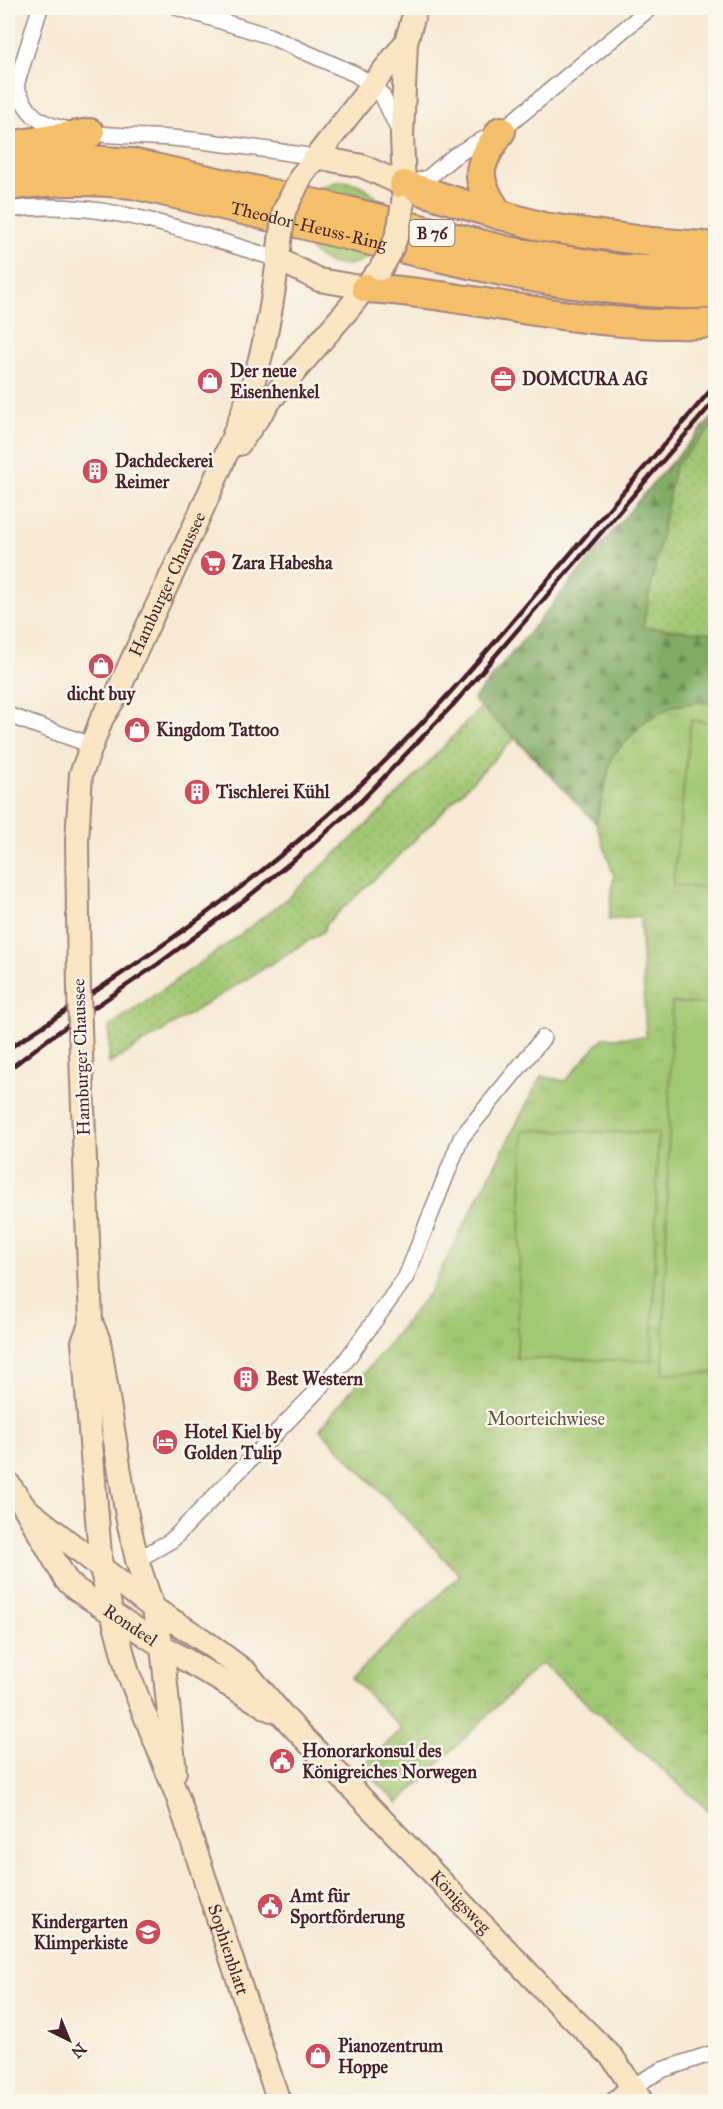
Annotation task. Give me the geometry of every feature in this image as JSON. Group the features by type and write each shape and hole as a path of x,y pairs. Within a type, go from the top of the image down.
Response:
{"highway":[{"path":"499,215 484,192 480,179 486,154 501,131"},
{"path":"8,146 90,133"},
{"name":"Theodor-Heuss-Ring","path":"8,164 63,158 132,163 508,251 619,269 716,272"},
{"name":"Theodor-Heuss-Ring","path":"8,186 73,180 132,184 525,277 652,293 716,294"},
{"path":"403,196 578,232 677,245 716,247"},
{"path":"373,279 406,291 588,320 643,324 716,323"}],"main road":[{"name":"Hamburger Chaussee","path":"219,473 272,398 373,279 393,249 401,221 403,196 402,136 406,42 416,8"},
{"name":"Hamburger Chaussee","path":"153,1608 137,1560 114,1438 99,1341 91,1322 79,989 78,841 81,774 102,718 116,696 219,473 250,391 262,349 279,250 281,222 289,198 302,175 406,42"},
{"path":"316,157 362,166 403,196"},
{"path":"279,250 320,280 373,279"},
{"name":"Hamburger Chaussee","path":"80,792 93,779 115,718 116,696"},
{"name":"Hamburger Chaussee","path":"91,1322 83,1342 101,1568"},
{"path":"8,1483 66,1580 112,1614"},
{"path":"25,1508 101,1568"},
{"name":"Rondeel","path":"101,1568 153,1608 162,1646"},
{"name":"Rondeel","path":"101,1568 112,1614 162,1646"},
{"name":"Königsweg","path":"153,1608 203,1640 246,1672 285,1718 546,1992 613,2058 631,2096"},
{"name":"Sophienblatt","path":"112,1614 128,1673 178,1798 279,2102"},
{"name":"Sophienblatt","path":"162,1646 178,1798"},
{"name":"Königsweg","path":"162,1646 285,1718"}],"street":[{"path":"8,111 40,8"},
{"path":"179,8 268,36 344,68 373,86 382,95 402,136"},
{"path":"403,196 460,153 501,131 650,8"},
{"path":"16,87 28,108 41,121 90,133 173,138 316,157"},
{"name":"Theodor-Heuss-Ring","path":"8,210 63,206 128,214 279,250"},
{"path":"8,715 91,745"},
{"path":"137,1560 172,1540 344,1363 406,1276 461,1138 543,1038"},
{"name":"Königsweg","path":"631,2096 662,2070 716,2052"}],"green space":[{"path":"340,181 364,188 374,195 382,206 314,192 322,186"},
{"path":"305,236 371,255 353,264 334,264 317,255 304,239"},
{"name":"Moorteichwiese","path":"715,415 715,1816 541,1663 398,1803 362,1767 402,1729 352,1678 460,1575 320,1429 429,1293 541,1076 565,1081 603,1038 646,1037 640,916 609,919 614,876 596,823 515,738 473,700 653,483"},
{"path":"715,415 715,424 675,466 643,627 715,633 715,704 699,702 673,706 645,721 612,756 596,823 515,738 473,700 653,483"},
{"path":"715,424 715,633 643,627 675,466"},
{"path":"481,707 515,738 398,857 325,925 324,931 109,1064 109,1027 233,940 290,896 388,805"},
{"path":"691,720 715,723 715,889 673,885"},
{"path":"672,1003 715,1004 715,1373 663,1373"},
{"path":"523,1130 658,1133 652,1361 517,1358"}],"railway":[{"path":"8,1049 143,959 230,896 273,862 354,791 427,718 473,667 716,384"},
{"path":"8,1070 243,901 311,846 361,801 453,705 716,399"}],"place":[{"name":"DOMCURA AG","path":"503,379"},
{"name":"Der neue Eisenhenkel","path":"210,381"},
{"name":"Dachdeckerei Reimer","path":"95,471"},
{"name":"Zara Habesha","path":"213,563"},
{"name":"dicht buy","path":"101,666"},
{"name":"Kingdom Tattoo","path":"137,730"},
{"name":"Tischlerei Kühl","path":"197,792"},
{"name":"Best Western","path":"246,1379"},
{"name":"Hotel Kiel by Golden Tulip","path":"165,1442"},
{"name":"Honorarkonsul des Königreiches Norwegen","path":"282,1761"},
{"name":"Amt für Sportförderung","path":"270,1906"},
{"name":"Kindergarten Klimperkiste","path":"148,1932"},
{"name":"Pianozentrum Hoppe","path":"318,2056"}]}
